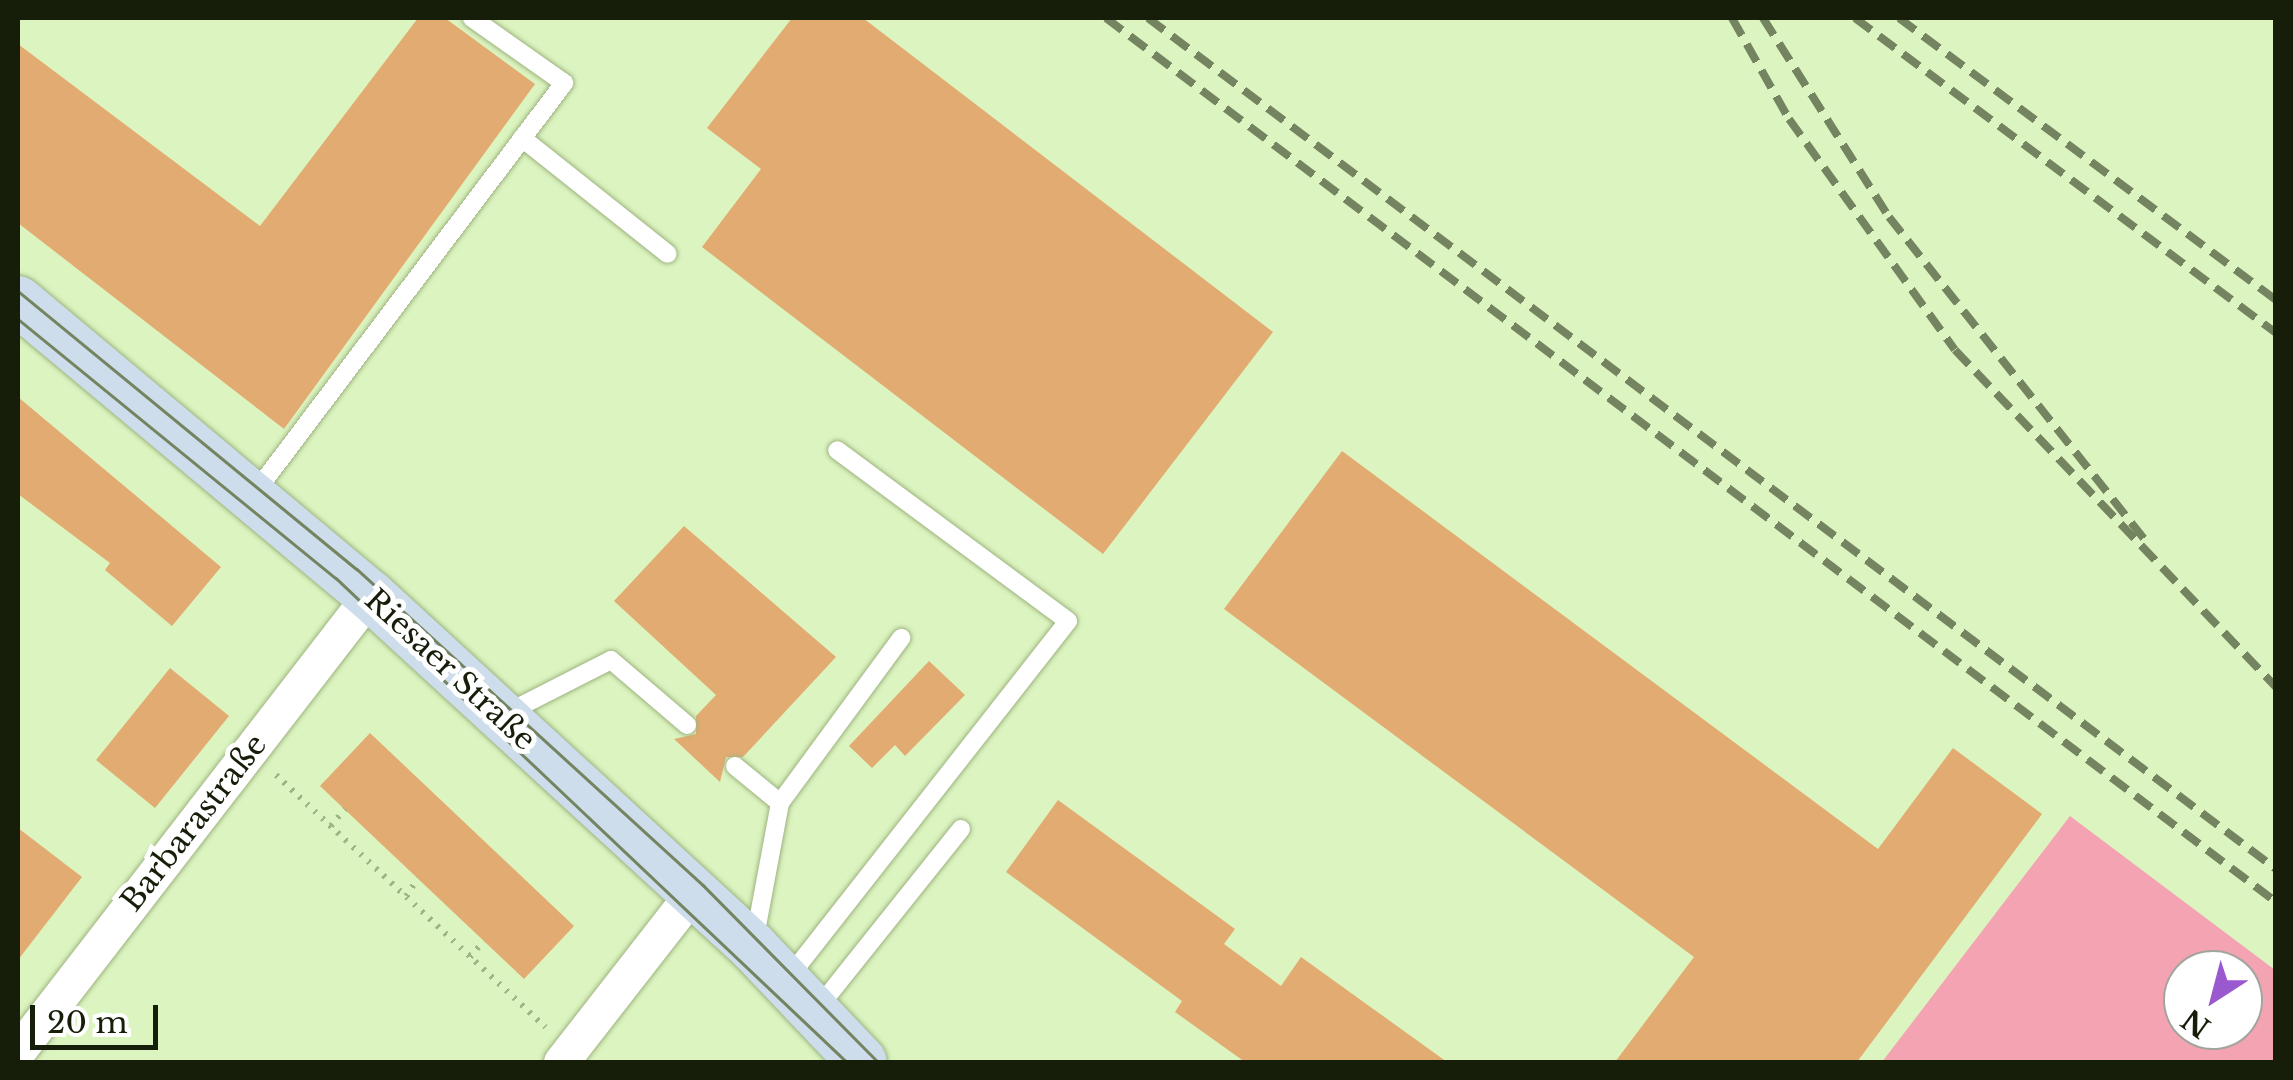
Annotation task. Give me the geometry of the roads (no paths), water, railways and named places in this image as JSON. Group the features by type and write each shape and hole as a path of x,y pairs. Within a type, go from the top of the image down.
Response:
{"main road":[{"name":"Riesaer Straße","path":"21,312 254,494 370,595 785,980 862,1062"}],"street":[{"name":"Barbarastraße","path":"18,1051 370,595"},
{"path":"566,1056 692,894"}],"lane":[{"path":"254,494 564,83 472,18"},
{"path":"522,138 668,254"},
{"path":"785,980 1068,621 837,450"},
{"path":"785,980 780,803 901,638"},
{"path":"500,716 611,660 687,725"},
{"path":"735,766 780,803"},
{"path":"785,980 961,829"}],"tram line":[{"path":"18,291 357,569 703,885 878,1062"},
{"path":"18,319 336,578 847,1062"}],"railway":[{"path":"1106,18 2276,902"},
{"path":"1148,18 2276,869"},
{"path":"1732,18 1789,119 1955,350 2276,687"},
{"path":"1763,18 1889,217 2145,540"},
{"path":"1855,18 2276,333"},
{"path":"1899,18 2276,300"}]}
